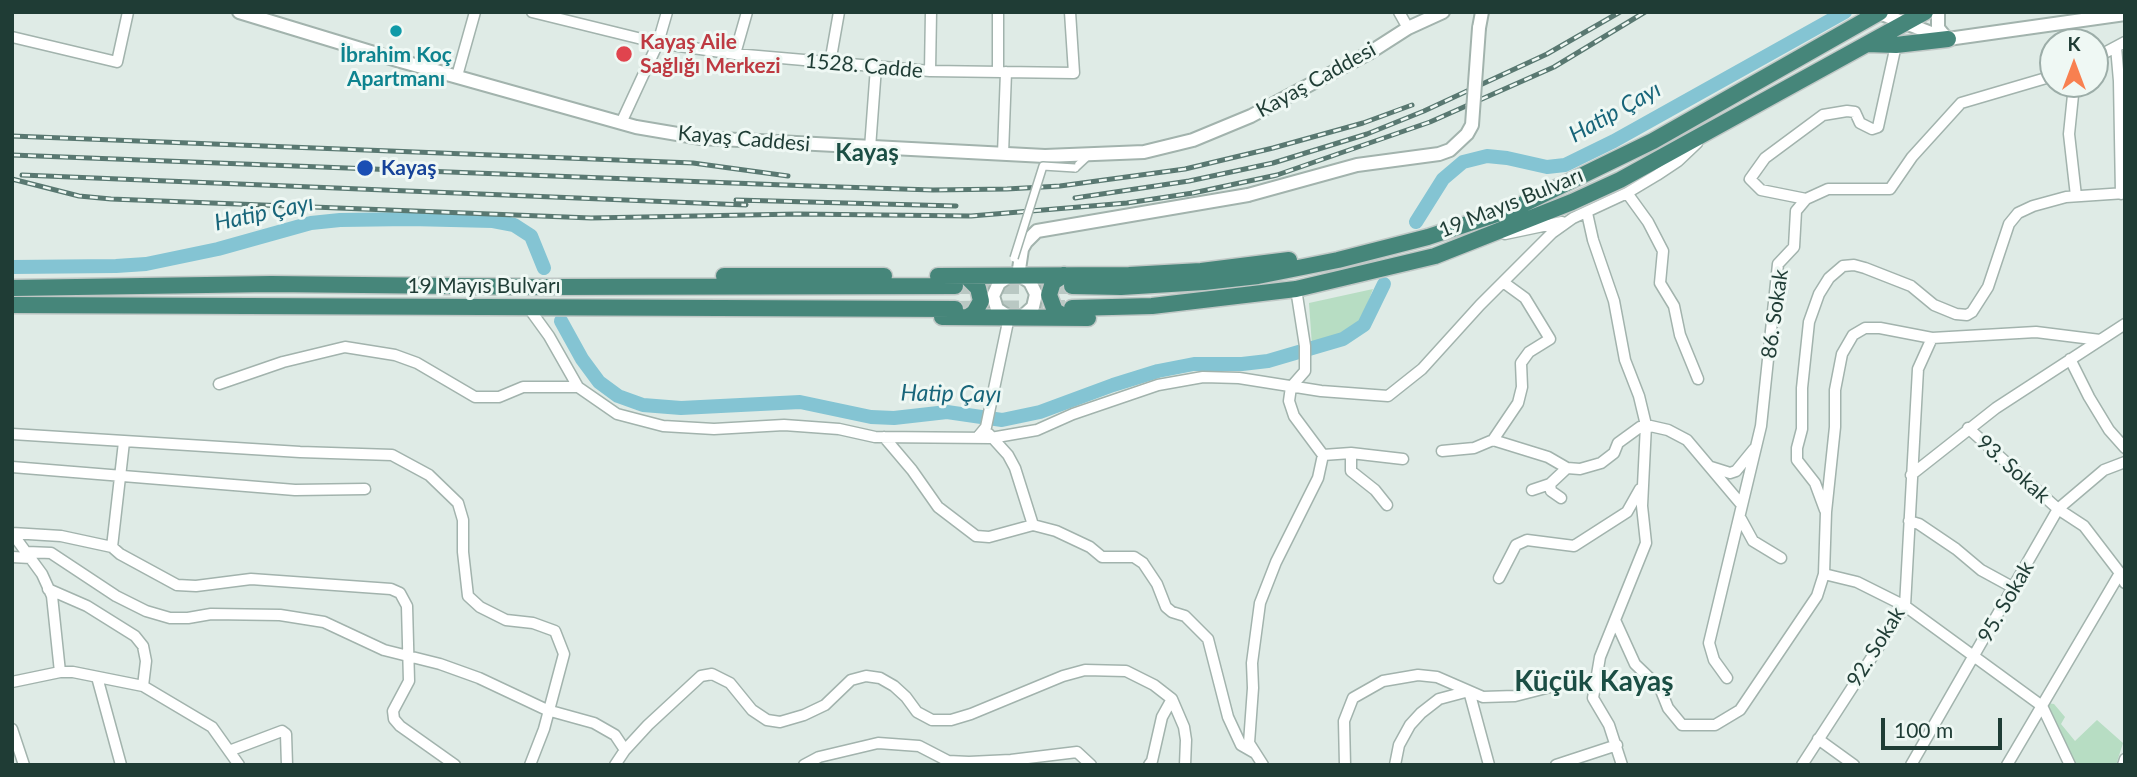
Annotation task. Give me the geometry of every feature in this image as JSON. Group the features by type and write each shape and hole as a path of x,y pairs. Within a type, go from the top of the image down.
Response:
{"highway":[{"name":"19 Mayıs Bulvarı","path":"12,288 271,284 555,287 961,281 1016,270 1068,281 1201,271 1365,250 1442,233 1515,208 1653,141 1880,12"},
{"name":"19 Mayıs Bulvarı","path":"12,305 605,307 962,313 1016,317 1069,313 1153,317 1231,309 1371,277 1435,256 1620,180 1925,12"},
{"path":"1865,44 1896,45 1948,39"},
{"path":"1371,277 1399,272 1438,259 1452,249"},
{"path":"12,281 82,288"},
{"path":"961,281 978,288 981,301 974,313 962,313"},
{"path":"1068,281 1053,282 1049,295 1055,311 1069,313"},
{"path":"12,311 72,305"}],"street":[{"path":"12,37 117,62 128,12"},
{"path":"457,76 475,12"},
{"name":"1528. Cadde","path":"532,12 570,17 658,43 735,54 930,71 1074,73 1070,12"},
{"path":"621,123 658,43 667,12"},
{"path":"735,54 747,12"},
{"path":"830,63 839,12"},
{"path":"930,71 931,12"},
{"path":"998,12 1003,154"},
{"path":"1399,12 1408,28"},
{"name":"Kayaş Caddesi","path":"241,13 621,123 701,138 1003,154 1090,155 1144,152 1171,147 1223,129 1318,81 1408,28 1443,12"},
{"path":"1016,317 998,309 993,296 999,283 1016,270 1026,242 1037,231 1248,195 1357,165 1439,154 1450,150 1467,134 1472,125 1482,12"},
{"path":"1880,12 1948,39 2125,14"},
{"path":"1938,12 1938,28 1948,39"},
{"path":"2120,44 2123,194"},
{"path":"1896,45 1878,127 1875,129 1860,122 1855,112 1839,111 1823,115 1765,158 1750,179 1761,190 1806,199 1828,189 1890,189 1912,157 1961,103 2039,80"},
{"path":"870,148 876,67"},
{"path":"2073,98 2069,134 2076,196"},
{"path":"1484,238 1531,230 1573,218 1627,193 1678,161 1715,126"},
{"path":"1016,270 1017,231 1040,165 1076,167 1090,155"},
{"path":"1627,193 1648,222 1663,251 1660,283 1674,306 1680,335 1698,379"},
{"name":"86. Sokak","path":"1826,512 1815,483 1797,460 1797,448 1802,429 1802,388 1809,322 1819,294 1829,278 1843,266 1866,268 1911,286 1934,305 1956,314 1967,315 1972,312 1987,287 2009,224 2018,213 2033,206 2076,196 2123,194"},
{"name":"86. Sokak","path":"1727,678 1714,660 1709,643 1741,519 1741,504 1761,426 1778,264 1794,247 1796,211 1806,199"},
{"path":"1587,212 1592,240 1615,302 1625,360 1639,396 1646,425 1642,506 1646,543 1600,657 1593,698 1617,745 1622,765"},
{"path":"528,307 550,336 578,387 617,414 663,426 714,429 784,425 839,429 884,438 991,438 1037,430 1073,414 1158,385 1215,377 1388,396 1422,369 1552,233 1573,218"},
{"path":"1531,230 1536,249"},
{"path":"977,438 987,422 1016,317 1033,307 1036,294 1030,282 1016,270"},
{"path":"1442,451 1474,448 1493,440 1518,403 1522,387 1521,363 1530,352 1550,339 1525,298 1503,282"},
{"path":"1263,765 1249,743 1252,663 1260,603 1276,562 1318,478 1323,455 1294,416 1289,401 1291,387 1305,371 1306,346 1297,294"},
{"path":"1911,475 1968,428 2125,324"},
{"path":"1615,620 1635,664 1660,688 1668,708 1682,725 1715,725 1740,710 1817,596 1824,574 1826,512 1835,427 1835,390 1842,354 1853,335 1865,328 1880,328 1932,338 2036,332 2100,340"},
{"name":"92. Sokak","path":"1802,765 1905,606 1918,369 1932,338"},
{"path":"219,384 283,362 345,347 395,355 417,363 475,397 499,397 523,387 578,387"},
{"path":"2070,359 2109,430 2125,448"},
{"path":"987,422 991,438 1008,455 1015,468 1033,524"},
{"path":"1493,440 1548,457 1567,468 1580,469 1601,463 1614,453 1618,443 1640,426 1668,430 1687,440 1741,504"},
{"name":"93. Sokak","path":"1968,428 2058,509 2084,526 2125,583"},
{"path":"12,434 300,453 392,455 429,475 458,503 463,520 463,552 468,596 480,607 506,620 533,623 555,631 564,654 544,729 530,765"},
{"path":"884,438 938,507 976,536 989,537 1033,524 1056,531 1090,547 1102,557 1134,557 1143,563 1160,589 1166,607 1185,616 1208,639 1228,717 1241,746 1255,753"},
{"path":"112,547 124,442"},
{"path":"1707,466 1730,473 1736,471 1755,447"},
{"path":"1323,455 1351,453 1403,459"},
{"path":"1351,453 1351,471 1375,490 1387,505"},
{"name":"95. Sokak","path":"1910,765 2058,509 2104,470 2125,462"},
{"path":"12,467 295,489 365,489"},
{"path":"1532,490 1550,484 1567,468"},
{"path":"1499,578 1516,545 1527,540 1574,547 1619,520 1635,500 1644,479"},
{"path":"1550,484 1551,491 1560,498"},
{"path":"1741,519 1753,541 1781,558"},
{"path":"1909,521 1919,524 1981,570 2014,588"},
{"path":"12,533 61,536 112,547 177,585 196,586 251,579 391,589 400,593 407,606 409,681 393,711 394,719 407,732 456,765"},
{"path":"12,533 29,555 52,596 60,671"},
{"path":"12,557 51,553 116,596 158,614 188,618 211,614 280,615 324,622 384,650 475,677 547,710 594,723 615,735 625,750"},
{"path":"2007,765 2120,573"},
{"path":"1824,574 1857,582 1905,606 2042,706 2070,765"},
{"path":"48,589 87,606 135,636 143,646 146,661 143,686"},
{"path":"615,765 625,750 701,676 712,674 730,683 752,710 767,720 780,722 825,705 851,680 866,676 880,678 894,686 917,712 932,720 951,720 1085,670 1126,671 1154,685 1172,699 1184,727 1185,765"},
{"path":"12,682 60,671 143,686 212,727 239,765"},
{"path":"1345,765 1344,722 1353,698 1383,681 1418,675 1437,677 1483,697 1515,696 1558,685 1596,681"},
{"path":"97,677 121,765"},
{"path":"1395,765 1399,745 1421,713 1439,699 1469,691"},
{"path":"1469,691 1489,765"},
{"path":"1149,765 1162,718 1172,699"},
{"path":"12,729 24,765"},
{"path":"229,751 282,731 286,734 287,765"},
{"path":"1818,738 1854,765"},
{"path":"804,765 819,757 845,750 891,743 919,746 948,761 1011,760 1077,752 1091,765"},
{"path":"1556,765 1617,745"},
{"path":"2123,765 2125,759"}],"green space":[{"path":"1373,289 1360,323 1344,336 1312,346 1309,303"},
{"path":"2047,703 2054,704 2065,717 2061,724 2075,741 2097,720 2123,743 2116,765 2076,765"}],"waterway":[{"name":"Hatip Çayı","path":"1416,222 1443,179 1463,162 1487,156 1547,167 1565,165 1614,141 1845,12"},
{"name":"Hatip Çayı","path":"12,267 146,264 218,249 311,223 410,219 493,221 514,225 531,236 544,268"},
{"name":"Hatip Çayı","path":"561,321 582,359 599,382 618,396 643,405 681,408 800,402 871,417 894,418 947,412 1002,420 1040,412 1158,371 1194,364 1268,361 1343,339 1364,325 1384,284"}],"tunnel":[{"path":"955,286 1072,286"},
{"path":"955,309 1065,308"}],"railway":[{"path":"1075,198 1189,181 1273,163 1367,134 1424,111 1547,54 1620,12"},
{"path":"12,179 79,196 111,199 591,218 798,214 971,216 1127,203 1193,193 1277,175 1430,122 1554,67 1645,12"},
{"path":"12,155 810,186 933,190 1007,189 1060,186 1185,169 1363,123 1412,105"},
{"path":"12,136 693,163 788,176"},
{"path":"22,175 746,205"},
{"path":"736,200 956,206"}],"place":[{"name":"İbrahim Koç Apartmanı","path":"396,31"},
{"name":"Kayaş Aile Sağlığı Merkezi","path":"624,54"},
{"name":"Kayaş","path":"365,168"}],"district":[{"name":"Kayaş","path":"867,153"},
{"name":"Küçük Kayaş","path":"1594,682"}]}
